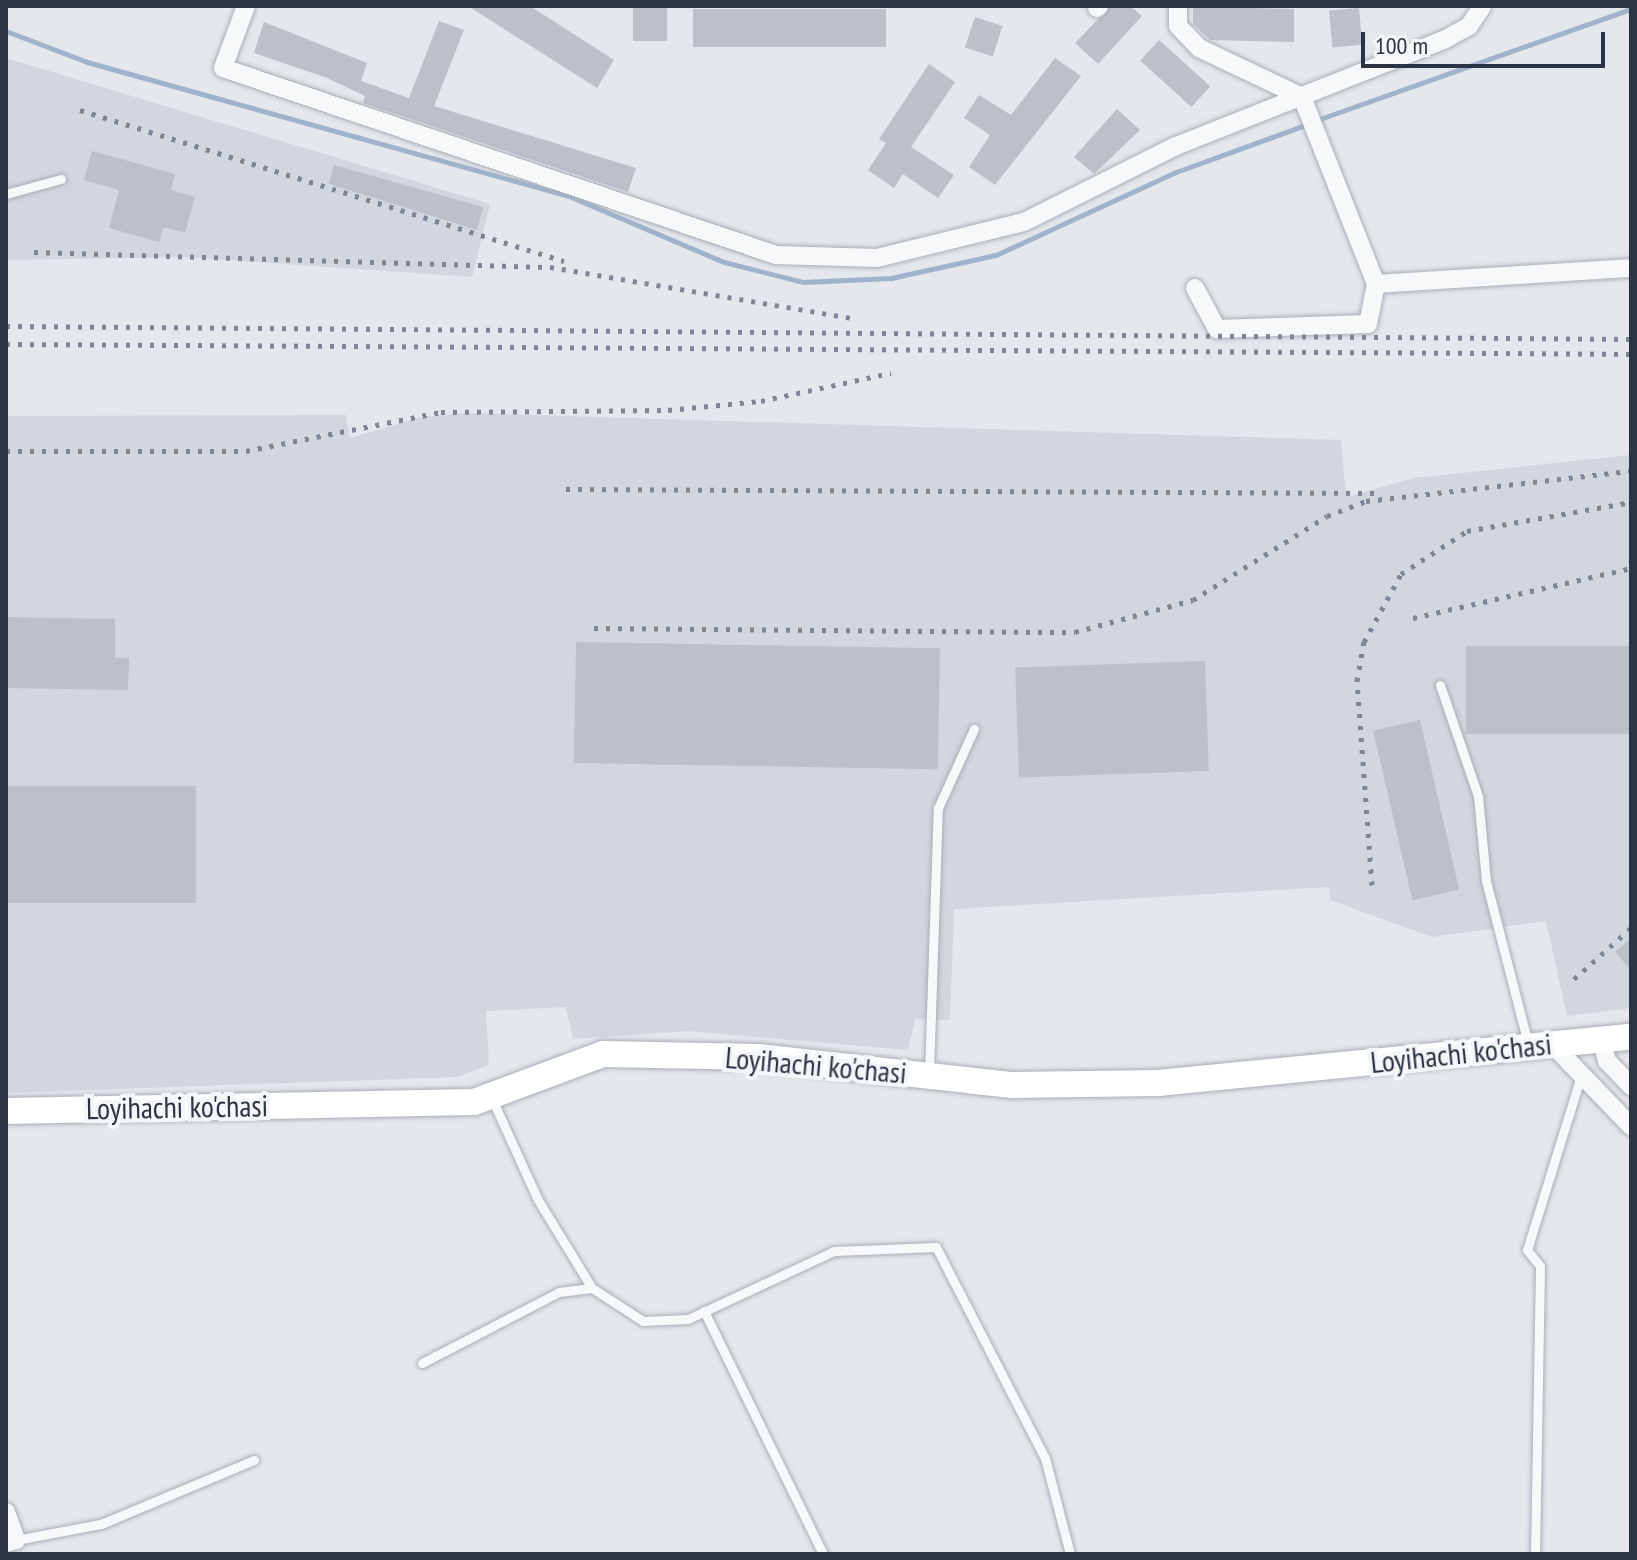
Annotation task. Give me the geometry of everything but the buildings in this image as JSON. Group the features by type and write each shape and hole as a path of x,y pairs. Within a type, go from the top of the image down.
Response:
{"street":[{"path":"246,6 223,68 776,255 877,258 1024,222 1176,146 1306,105 1444,40 1469,26 1482,7"},
{"path":"1178,6 1178,26 1199,48 1306,105 1376,284 1368,324 1217,329 1195,288"},
{"path":"1376,284 1631,268"},
{"name":"Loyihachi ko'chasi","path":"6,1111 491,1096 603,1054 758,1057 1012,1085 1158,1083 1631,1037"},
{"path":"1602,1040 1607,1061 1631,1086"},
{"path":"1541,1045 1631,1126"},
{"path":"6,1512 11,1541"}],"lane":[{"path":"6,194 61,179"},
{"path":"1440,685 1478,796 1486,881 1541,1045"},
{"path":"929,1074 938,808 974,729"},
{"path":"1535,1554 1540,1266 1527,1250 1580,1079"},
{"path":"491,1096 538,1200 592,1288 643,1321 704,1311 834,1251 936,1247 1045,1458 1070,1554"},
{"path":"422,1363 559,1292 592,1288"},
{"path":"704,1311 823,1554"},
{"path":"11,1541 101,1524 254,1460"}],"shaded area":[{"path":"6,58 490,204 472,277 186,257 6,260"},
{"path":"467,413 1341,440 1346,497 1414,478 1631,455 1631,1008 1567,1016 1546,921 1432,937 1330,900 1329,887 954,909 950,1020 915,1019 908,1050 687,1031 573,1039 566,1007 486,1011 489,1065 456,1077 6,1093 6,416 346,415 350,438 422,417"}],"waterway":[{"path":"1317,120 1631,9"},
{"path":"6,31 87,62 569,196 724,262 803,282 891,278 996,255 1176,172 1308,124"}],"railway":[{"path":"80,110 564,261"},
{"path":"34,252 550,267 851,318"},
{"path":"6,326 1631,339"},
{"path":"6,344 1631,354"},
{"path":"6,451 246,451 441,412 668,410 761,401 891,373"},
{"path":"594,628 1075,632 1193,600 1327,516 1366,501 1631,471"},
{"path":"566,489 1377,493"},
{"path":"1372,885 1357,681 1364,642 1401,574 1467,531 1631,502"},
{"path":"1413,618 1631,568"},
{"path":"1574,979 1631,928"}]}
